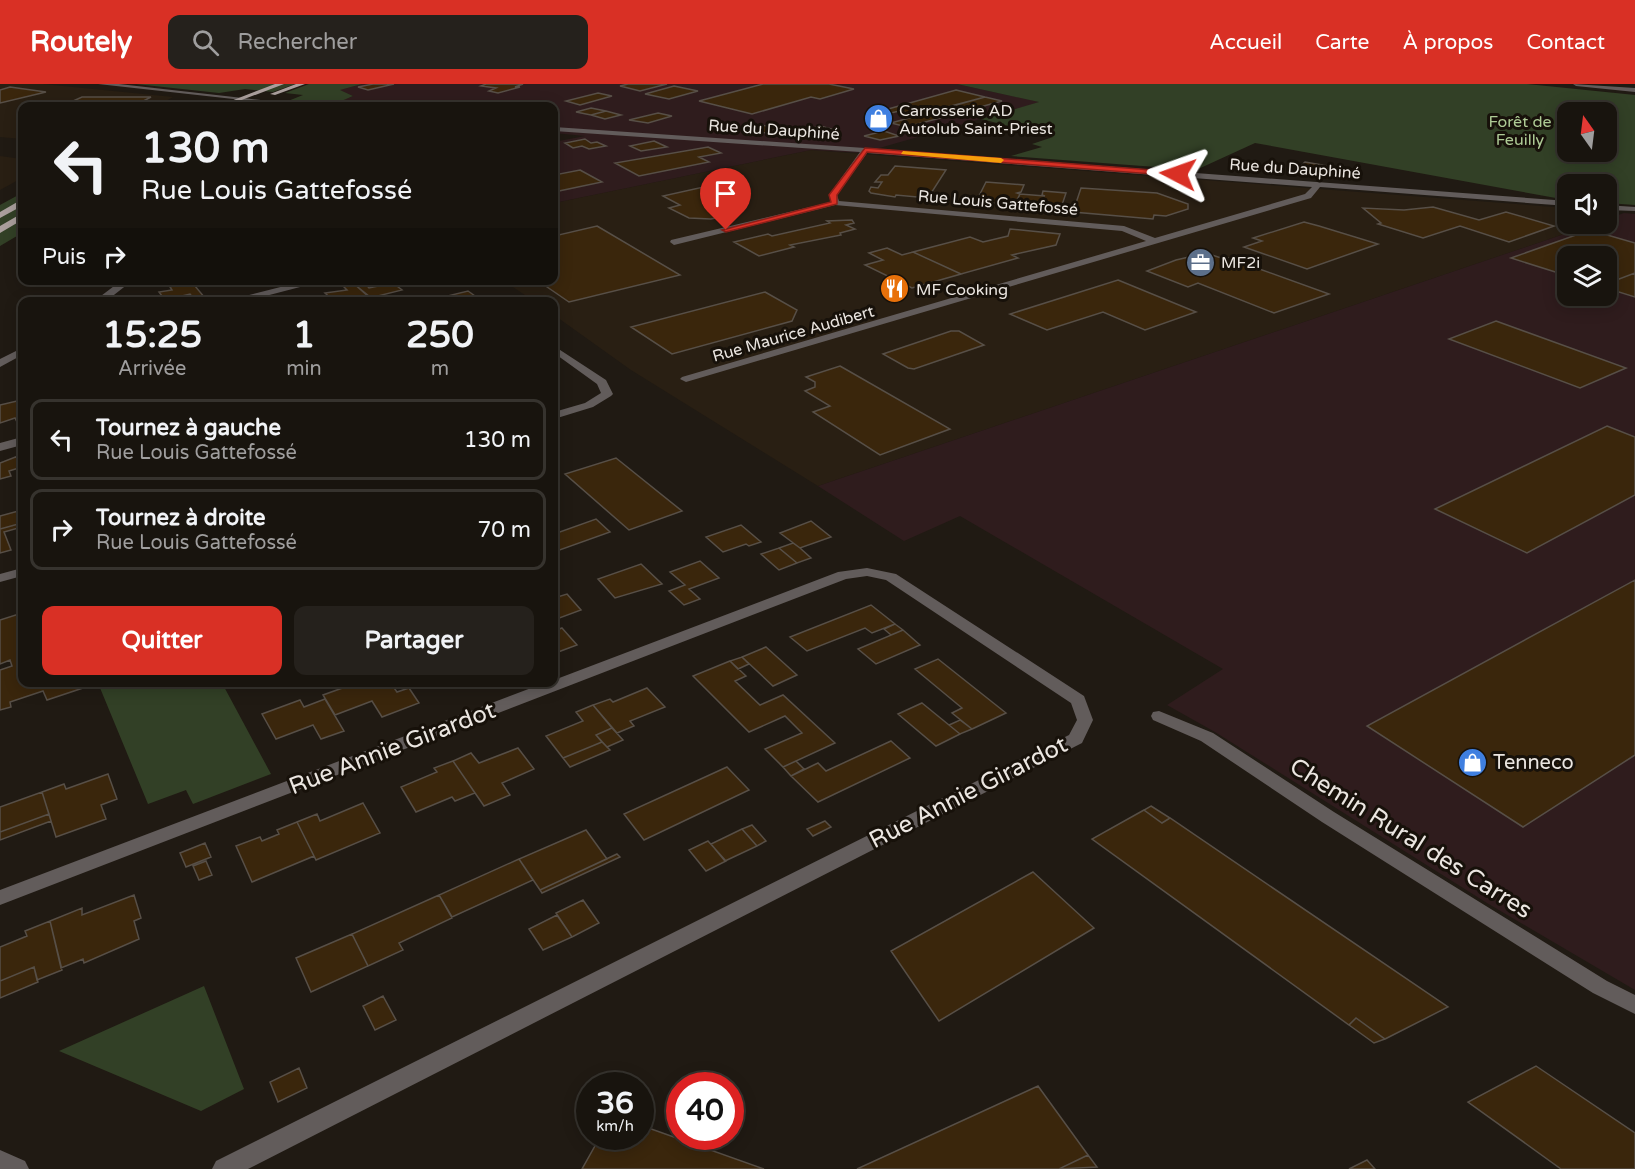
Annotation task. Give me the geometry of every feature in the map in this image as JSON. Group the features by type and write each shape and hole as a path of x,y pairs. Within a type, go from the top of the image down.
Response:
{"main road":[{"path":"243,102 281,84"},
{"path":"249,102 302,84"},
{"path":"0,215 18,205"},
{"path":"0,230 18,220"}],"street":[{"path":"101,84 234,102"},
{"path":"1576,84 1635,90"},
{"path":"257,101 268,102"},
{"name":"Rue du Dauphiné","path":"558,129 865,150 1557,203"},
{"path":"558,134 573,130"},
{"path":"835,203 833,195 865,150"},
{"name":"Rue Maurice Audibert","path":"686,380 1308,196 1316,187 1315,184"},
{"name":"Rue Louis Gattefossé","path":"674,242 835,203 1124,229 1156,242"},
{"path":"1617,208 1635,209"},
{"path":"105,297 122,285"},
{"path":"248,297 301,285"},
{"path":"0,364 18,353"},
{"path":"558,353 602,382 607,394 589,405 558,415"},
{"path":"0,447 18,442"},
{"name":"Rue Annie Girardot","path":"224,1169 1076,739 1085,720 1078,700 891,577 867,572 843,575 558,684"},
{"path":"0,578 18,573"},
{"name":"Rue Annie Girardot","path":"0,898 551,687"},
{"name":"Chemin Rural des Carres","path":"1159,716 1207,737 1328,817 1559,962 1635,1005"},
{"path":"0,1161 17,1169"}],"shaded area":[{"path":"0,84 43,84 173,97 164,102 18,102 18,139 0,137"},
{"path":"362,84 957,84 1040,102 862,153 811,150 558,202 558,141 585,136 558,133 558,102 338,102 353,96 339,90"},
{"path":"811,150 1557,207 1557,234 1564,234 818,486 631,370 558,318 558,297 528,297 510,285 558,285 558,202"},
{"path":"0,156 18,158 18,180 0,190"},
{"path":"1624,213 1635,214 1635,990 1487,903 1215,732 1167,705 1223,669 960,516 904,541 818,486 1564,234 1617,234 1617,215"}],"green space":[{"path":"136,84 295,84 273,92 245,89 219,93"},
{"path":"309,84 362,84 340,90 353,96 339,102 288,101 303,95 285,93"},
{"name":"Forêt de Feuilly","path":"957,84 1527,84 1635,95 1635,205 1617,204 1617,174 1557,174 1557,198 1255,143 1196,170 1011,156 1042,147 1032,144 1053,137 981,119 1039,102"},
{"path":"18,195 18,235 0,246 0,205"},
{"path":"100,687 224,687 271,774 193,804 186,790 148,804"},
{"path":"204,986 244,1089 201,1111 59,1051"}],"building":[{"path":"394,84 368,90 358,87"},
{"path":"523,84 515,87 520,87 498,93 489,91 496,88 481,86"},
{"path":"667,84 640,91 620,86"},
{"path":"763,84 829,84 854,89 820,99 811,97 752,114 699,101"},
{"path":"674,86 698,91 669,99 645,94"},
{"path":"10,87 46,92 0,103 0,90"},
{"path":"956,90 985,97 917,115 899,111 891,113 881,111"},
{"path":"598,93 612,96 580,105 566,101"},
{"path":"82,97 151,97 142,102 71,102"},
{"path":"985,97 1002,101 907,127 891,123"},
{"path":"591,108 606,111 591,115 576,112"},
{"path":"606,111 621,115 605,119 591,115"},
{"path":"658,113 672,116 648,123 629,120"},
{"path":"760,125 778,128 766,133 748,130"},
{"path":"820,126 835,130 822,133 808,129"},
{"path":"884,131 899,136 880,140 864,136"},
{"path":"585,139 591,143 597,142 606,146 589,149 582,146 573,148 565,143"},
{"path":"654,141 667,147 641,151 630,146"},
{"path":"708,147 721,153 699,157 709,162 639,176 615,163"},
{"path":"1305,162 1328,166 1322,172 1298,168"},
{"path":"895,166 946,170 928,198 896,195 895,197 871,193 869,191 871,187 878,188 882,182 875,182 881,175 888,175"},
{"path":"580,170 602,182 558,191 558,174"},
{"path":"986,182 1024,185 1021,192 1017,193 1020,194 1015,204 976,202"},
{"path":"708,186 727,196 717,198 736,208 726,210 734,214 711,219 689,218 669,208 680,205 663,196"},
{"path":"1081,188 1157,193 1188,204 1188,209 1166,216 1154,215 1153,219 1073,212"},
{"path":"1043,191 1066,193 1060,211 1014,207 1020,194 1045,196 1042,195"},
{"path":"1433,207 1479,220 1506,212 1554,226 1509,242 1460,226 1423,238 1378,224 1381,223 1363,208 1404,210"},
{"path":"852,220 854,223 846,225 855,229 840,233 841,235 790,245 794,247 759,256 734,242 830,223 827,221"},
{"path":"1304,222 1378,244 1307,269 1244,247 1262,241 1253,238"},
{"path":"597,226 680,275 569,302 544,285 558,285 558,235"},
{"path":"1010,229 1060,234 1056,245 1012,255 1018,258 961,274 913,252 970,237 983,242 1008,236"},
{"path":"1579,234 1604,234 1635,243 1635,273 1617,280 1617,246 1557,246 1557,273 1511,258"},
{"path":"887,248 902,255 913,252 961,274 912,288 865,265 883,260 869,253"},
{"path":"1206,253 1221,258 1226,257 1329,294 1274,313 1198,283 1188,287 1147,271 1176,260"},
{"path":"1635,273 1635,297 1617,291 1617,280"},
{"path":"1118,280 1196,312 1145,330 1103,312 1047,330 1010,314"},
{"path":"194,285 204,297 192,297 190,294 163,297 159,292 172,290 170,287"},
{"path":"342,285 355,285 370,297 329,297 325,293 347,290"},
{"path":"355,285 366,285 369,288 396,285 402,290 374,297 369,297"},
{"path":"468,291 475,296 472,297 443,297"},
{"path":"765,292 797,310 792,321 672,354 631,327"},
{"path":"1496,321 1626,368 1580,388 1449,339"},
{"path":"951,331 959,331 984,345 914,369 883,354"},
{"path":"840,366 950,429 880,455 813,412 830,406 805,391 815,387 815,382 806,377"},
{"path":"18,401 18,424 15,418 0,423 0,405"},
{"path":"1607,426 1635,437 1635,495 1527,553 1435,509"},
{"path":"18,456 18,468 9,471 11,476 0,479 0,463"},
{"path":"616,458 682,511 629,530 565,474"},
{"path":"18,511 18,524 0,529 0,516"},
{"path":"596,519 610,532 558,551 558,533"},
{"path":"811,521 831,537 800,548 780,533"},
{"path":"18,524 18,528 4,532 11,550 0,553 0,529"},
{"path":"741,525 761,542 749,546 746,544 723,552 706,537"},
{"path":"793,543 811,558 797,563 779,548"},
{"path":"779,548 797,563 779,570 761,554"},
{"path":"700,561 719,578 689,589 700,599 684,605 669,591 685,585 670,572"},
{"path":"641,564 662,584 615,598 598,579"},
{"path":"1635,580 1635,755 1523,827 1367,726"},
{"path":"567,594 581,610 558,619 558,597"},
{"path":"871,605 895,624 872,633 865,628 807,651 790,637"},
{"path":"18,614 18,687 86,687 47,700 43,691 10,702 11,707 0,710 0,670 12,666 10,660 0,664 0,620"},
{"path":"895,624 903,630 891,635 884,629"},
{"path":"562,628 577,645 558,652 558,630"},
{"path":"903,630 920,645 876,664 858,649"},
{"path":"766,647 797,675 773,686 742,657"},
{"path":"742,657 749,664 738,669 730,661"},
{"path":"938,659 1006,713 972,729 952,713 962,708 915,669"},
{"path":"730,661 746,676 735,681 760,705 783,695 835,743 783,767 765,749 802,733 785,716 749,732 693,676"},
{"path":"345,687 394,687 397,692 409,688 419,703 382,717 372,701 335,715 323,695"},
{"path":"647,688 665,707 630,721 634,726 617,733 593,705 610,699 613,702"},
{"path":"325,699 344,731 321,739 313,725 276,739 262,714 300,700 304,707"},
{"path":"922,703 960,734 936,746 898,714"},
{"path":"593,705 612,728 596,735 602,742 563,758 546,736 583,721 576,712"},
{"path":"960,720 972,729 960,734 949,725"},
{"path":"612,728 623,740 607,747 596,735"},
{"path":"891,741 910,758 818,802 791,776 818,763 826,771"},
{"path":"602,742 610,750 570,767 563,758"},
{"path":"518,748 534,769 502,783 510,795 484,806 453,761 471,753 479,763"},
{"path":"453,761 475,793 455,801 452,797 416,812 401,787 437,772 434,768"},
{"path":"796,761 804,769 791,776 783,767"},
{"path":"727,767 749,790 644,840 624,814"},
{"path":"108,774 117,799 101,805 106,819 56,837 42,792 64,784 66,789"},
{"path":"42,792 49,814 0,832 0,807"},
{"path":"363,803 380,833 316,860 297,822 317,814 320,821"},
{"path":"1151,806 1170,818 1162,823 1144,810"},
{"path":"1144,810 1162,823 1170,818 1448,1007 1385,1039 1356,1018 1349,1025 1092,839"},
{"path":"49,814 51,821 0,840 0,832"},
{"path":"825,821 831,827 813,836 807,829"},
{"path":"297,822 314,856 252,882 236,846 260,837 262,841 279,834 277,830"},
{"path":"752,825 766,841 757,846 742,829"},
{"path":"742,829 757,846 725,861 711,844"},
{"path":"586,830 607,859 540,890 519,859"},
{"path":"708,841 726,861 706,871 689,850"},
{"path":"205,843 211,857 186,867 180,853"},
{"path":"617,854 620,857 542,893 540,890"},
{"path":"519,859 533,880 452,917 439,895"},
{"path":"206,861 212,875 199,880 193,866"},
{"path":"1033,872 1094,928 939,1021 891,951"},
{"path":"134,895 141,918 134,921 139,939 84,963 83,959 61,968 50,921 82,908 82,915"},
{"path":"439,895 452,918 399,943 403,950 368,966 352,934"},
{"path":"583,900 599,923 572,937 556,913"},
{"path":"557,915 572,937 543,950 529,929"},
{"path":"50,921 62,970 37,980 34,967 0,981 0,947 27,936 25,931"},
{"path":"352,934 368,966 311,992 296,958"},
{"path":"34,967 38,982 0,998 0,981"},
{"path":"383,996 396,1020 375,1030 363,1006"},
{"path":"1356,1018 1385,1039 1374,1043 1349,1025"},
{"path":"1536,1066 1635,1133 1635,1169 1561,1169 1468,1102"},
{"path":"299,1068 307,1088 278,1102 270,1082"},
{"path":"1038,1086 1088,1155 1059,1169 857,1169"},
{"path":"654,1130 666,1134 666,1150 710,1150 764,1169 582,1169 593,1150 654,1150"},
{"path":"1088,1155 1097,1167 1059,1169"},
{"path":"1367,1160 1375,1169 1349,1169"}],"slow traffic":[{"path":"903,153 1001,160"}],"place":[{"name":"Carrosserie AD Autolub Saint-Priest","path":"878,119"},
{"name":"MF2i","path":"1200,262"},
{"name":"MF Cooking","path":"895,289"},
{"name":"Tenneco","path":"1472,762"}],"route":[{"path":"726,230 835,203 833,195 865,150 1178,174"}]}
